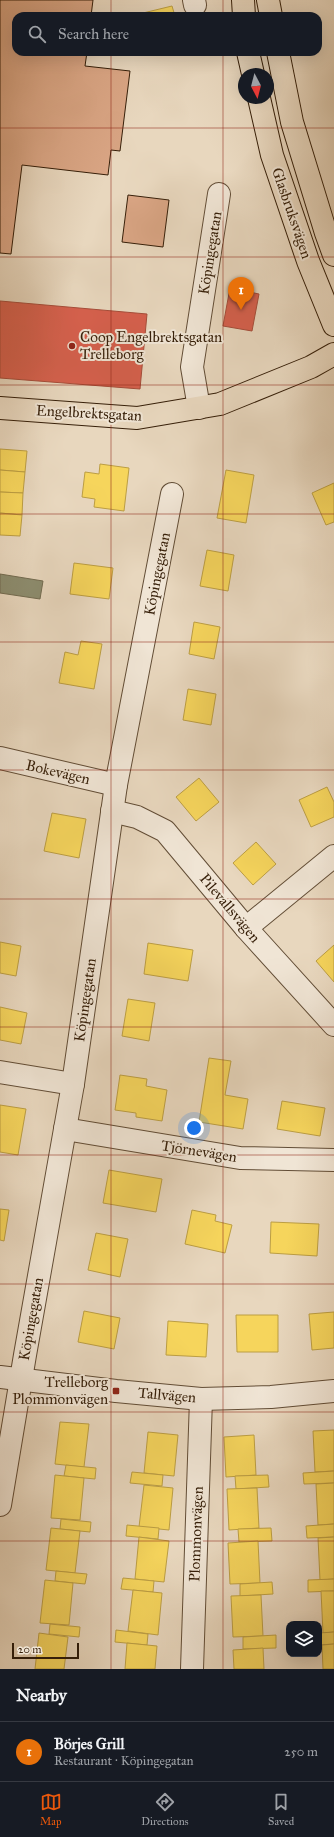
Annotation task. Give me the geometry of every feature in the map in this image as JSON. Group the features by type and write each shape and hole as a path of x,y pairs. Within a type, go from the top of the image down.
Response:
{"main road":[{"path":"242,0 244,12"},
{"path":"268,0 270,12"},
{"path":"249,56 252,68"},
{"name":"Glasbruksvägen","path":"279,56 292,122 326,234 334,255"},
{"name":"Glasbruksvägen","path":"260,104 272,155 308,261 334,325"},
{"name":"Engelbrektsgatan","path":"0,408 137,418 220,404 311,367 334,354"}],"street":[{"name":"Köpingegatan","path":"198,408 192,367 219,194"},
{"name":"Köpingegatan","path":"0,1505 10,1378 65,1129 73,1084 116,785 172,494"},
{"name":"Bokevägen","path":"0,758 116,785"},
{"name":"Pilevallsvägen","path":"112,811 137,817 165,831 246,928 334,1025"},
{"path":"246,928 334,856"},
{"path":"0,1072 73,1084"},
{"name":"Tjörnevägen","path":"65,1129 240,1158 334,1160"},
{"name":"Tallvägen","path":"10,1378 201,1399 272,1397 334,1391"},
{"name":"Plommonvägen","path":"192,1669 201,1399"}],"building: Homes":[{"path":"172,6 174,12 147,12"},
{"path":"0,449 27,451 25,472 0,470"},
{"path":"100,464 129,468 124,511 94,507 95,499 82,497 85,472 99,474"},
{"path":"0,470 25,472 23,493 0,492"},
{"path":"226,470 254,475 246,523 217,518"},
{"path":"334,483 334,522 326,525 312,493"},
{"path":"0,492 23,493 22,515 0,513"},
{"path":"0,513 22,515 20,536 0,535"},
{"path":"207,550 234,555 228,591 200,586"},
{"path":"74,563 113,568 109,599 70,594"},
{"path":"194,622 220,627 214,659 189,654"},
{"path":"81,641 102,644 94,689 59,683 65,652 78,655"},
{"path":"188,689 216,694 211,725 183,720"},
{"path":"199,778 219,802 196,821 176,797"},
{"path":"327,787 334,802 334,817 311,827 299,800"},
{"path":"52,813 86,819 79,858 44,851"},
{"path":"256,842 276,864 253,885 233,863"},
{"path":"0,942 21,946 16,976 0,973"},
{"path":"148,943 193,950 188,981 144,974"},
{"path":"334,945 334,982 316,961"},
{"path":"128,999 155,1003 149,1041 122,1036"},
{"path":"0,1007 27,1013 21,1044 0,1040"},
{"path":"209,1058 231,1061 225,1095 248,1099 243,1129 199,1122"},
{"path":"120,1075 147,1079 146,1086 167,1090 162,1121 136,1117 136,1113 115,1110"},
{"path":"282,1101 325,1108 320,1136 277,1129"},
{"path":"0,1105 26,1109 18,1155 0,1152"},
{"path":"109,1170 162,1179 156,1212 103,1203"},
{"path":"0,1209 9,1210 4,1241 0,1240"},
{"path":"192,1210 216,1215 215,1221 232,1225 225,1253 185,1244"},
{"path":"271,1222 319,1224 317,1256 270,1253"},
{"path":"96,1233 128,1239 120,1277 88,1270"},
{"path":"84,1311 120,1318 114,1349 78,1342"},
{"path":"334,1312 334,1348 312,1350 309,1314"},
{"path":"236,1315 278,1315 278,1352 237,1352"},
{"path":"168,1321 208,1324 206,1357 166,1355"},
{"path":"60,1422 89,1424 84,1467 55,1464"},
{"path":"334,1430 334,1471 315,1472 313,1431"},
{"path":"148,1432 178,1435 174,1476 144,1473"},
{"path":"254,1435 256,1475 226,1477 224,1437"},
{"path":"66,1465 96,1468 95,1479 64,1476"},
{"path":"334,1471 334,1483 304,1484 303,1473"},
{"path":"132,1472 163,1475 162,1486 130,1483"},
{"path":"55,1475 84,1478 80,1520 51,1518"},
{"path":"268,1475 269,1487 236,1489 235,1476"},
{"path":"334,1483 334,1524 318,1525 316,1484"},
{"path":"144,1485 173,1488 169,1530 139,1527"},
{"path":"257,1488 259,1528 229,1530 227,1489"},
{"path":"61,1519 91,1522 90,1532 60,1529"},
{"path":"334,1524 334,1537 307,1538 306,1526"},
{"path":"127,1525 159,1528 158,1539 126,1536"},
{"path":"51,1528 80,1531 75,1573 46,1570"},
{"path":"271,1528 272,1541 239,1542 238,1529"},
{"path":"139,1537 169,1541 164,1582 135,1579"},
{"path":"334,1537 334,1579 320,1580 318,1538"},
{"path":"258,1541 260,1583 230,1584 228,1543"},
{"path":"56,1571 87,1574 85,1584 55,1581"},
{"path":"123,1578 154,1581 153,1592 121,1589"},
{"path":"334,1579 334,1591 308,1592 308,1580"},
{"path":"45,1580 73,1583 69,1625 40,1623"},
{"path":"272,1582 273,1594 240,1596 240,1584"},
{"path":"133,1590 162,1593 158,1635 128,1631"},
{"path":"321,1591 334,1591 334,1632 323,1633"},
{"path":"261,1595 263,1636 233,1637 231,1596"},
{"path":"50,1624 80,1627 79,1637 49,1634"},
{"path":"116,1630 148,1634 147,1645 115,1642"},
{"path":"334,1632 334,1644 322,1645 322,1633"},
{"path":"39,1633 68,1637 64,1669 35,1669"},
{"path":"276,1635 276,1648 243,1649 243,1637"},
{"path":"127,1643 157,1646 155,1669 125,1669"},
{"path":"334,1644 334,1669 323,1669 322,1645"},
{"path":"263,1648 264,1669 234,1669 233,1650"}],"building: Shops":[{"path":"230,288 259,294 252,331 223,326"},
{"name":"Coop Engelbrektsgatan Trelleborg","path":"0,301 147,314 140,389 0,378"}],"building: Industry":[{"path":"0,574 43,581 40,599 0,593"}],"building: Other":[{"path":"0,0 93,0 92,12 12,12 12,56 86,56 85,66 130,71 120,151 111,150 108,175 22,165 11,254 0,253"},
{"path":"128,195 169,200 163,247 122,242"}],"place":[{"name":"Börjes Grill","path":"241,310"},
{"name":"Coop Engelbrektsgatan Trelleborg","path":"72,346"},
{"name":"Trelleborg Plommonvägen","path":"116,1391"}]}
